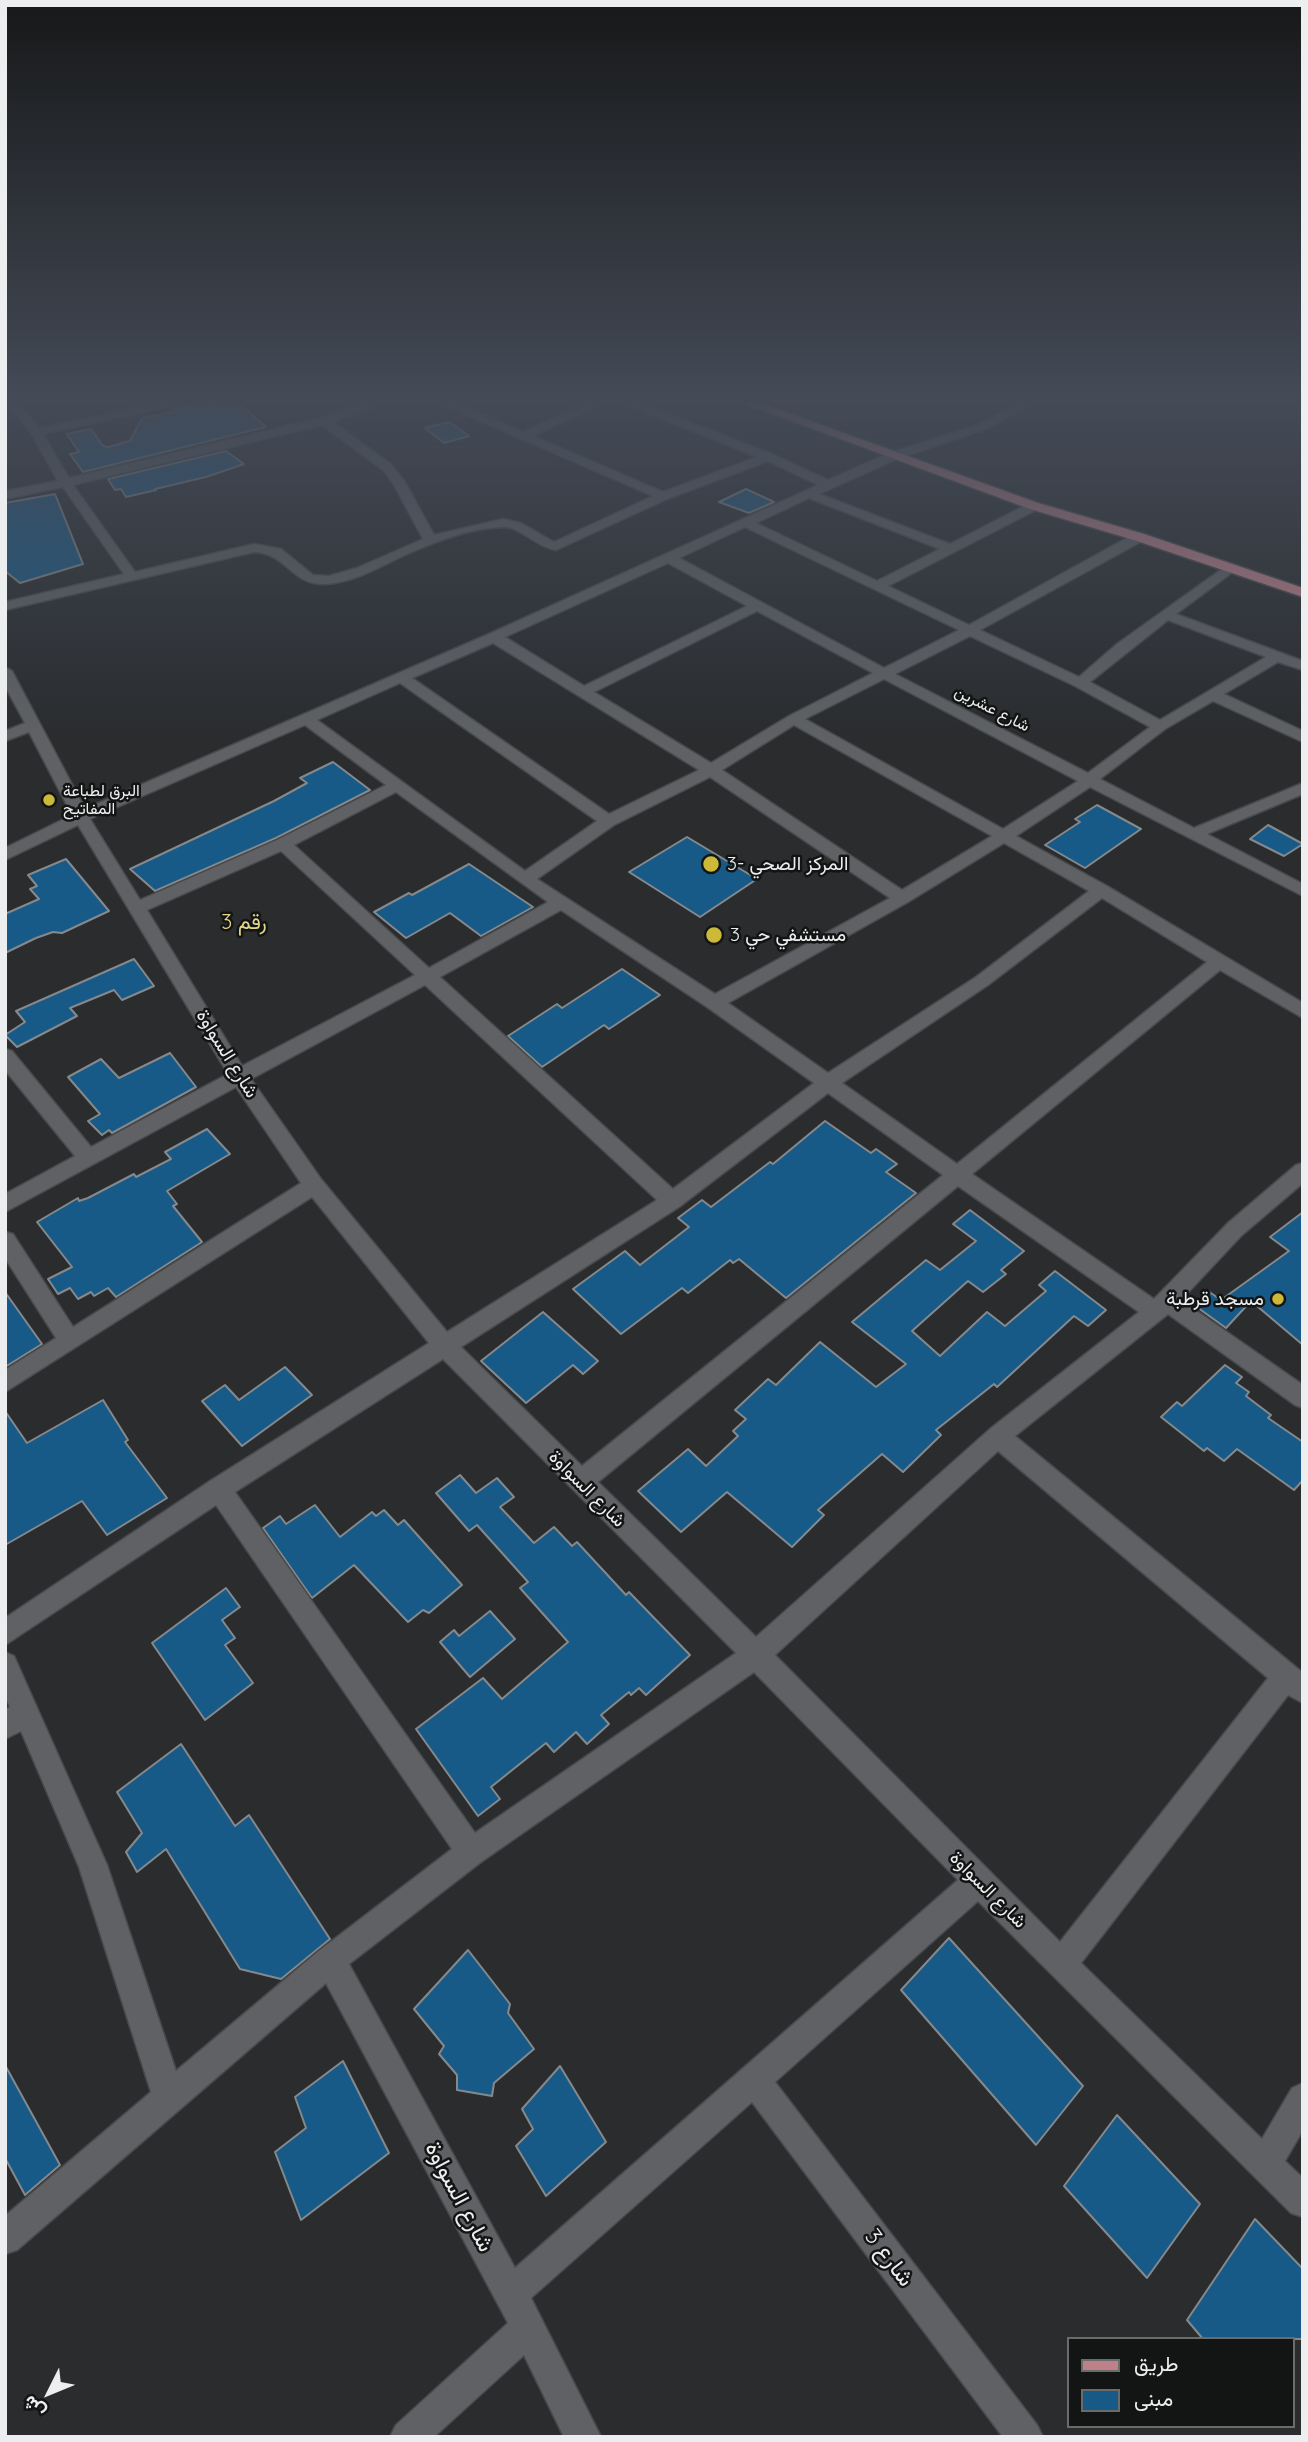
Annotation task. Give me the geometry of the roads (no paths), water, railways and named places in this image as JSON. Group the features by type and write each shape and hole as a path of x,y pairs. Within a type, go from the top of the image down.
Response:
{"main road":[{"path":"1061,514 1139,537 1303,593"},
{"path":"1102,514 1303,581"}],"street":[{"path":"88,514 133,578"},
{"path":"416,514 431,541"},
{"path":"5,606 270,547 281,552 304,575 317,580 335,579 431,541 508,523 546,544 556,545 624,514"},
{"path":"5,855 81,817 494,638 766,514"},
{"path":"861,514 950,548"},
{"path":"879,585 1018,514"},
{"path":"746,523 1080,683 1160,726"},
{"path":"525,879 608,821 711,770 794,719 970,630 1139,537"},
{"name":"شارع عشرين","path":"667,557 883,673 1303,891"},
{"path":"1080,683 1122,647 1228,568"},
{"path":"585,691 757,606"},
{"path":"1167,615 1303,666"},
{"path":"494,638 711,770 902,898"},
{"path":"714,1002 902,898 1002,837 1091,779 1160,726 1276,657"},
{"name":"شارع السواوة","path":"5,671 12,700 32,726 81,817 239,1076 314,1185 444,1345 756,1655 1061,1964 1303,2201"},
{"path":"400,677 608,821"},
{"path":"1214,696 1303,737"},
{"path":"794,719 1101,890 1303,1012"},
{"path":"308,720 525,879 714,1002 956,1174 1303,1398"},
{"path":"5,736 32,726"},
{"path":"137,908 283,844 398,785"},
{"path":"1194,834 1302,789"},
{"path":"283,844 673,1201"},
{"path":"5,1633 219,1489 673,1201 827,1083 982,981 1101,890"},
{"path":"5,1204 239,1076 428,978 562,902"},
{"path":"580,1482 1220,961"},
{"path":"5,1056 88,1158"},
{"path":"5,2238 330,1960 471,1852 756,1655 998,1436 1161,1306 1235,1230 1303,1171"},
{"path":"5,1382 314,1185"},
{"path":"5,1240 71,1341"},
{"path":"998,1436 1295,1684 1061,1964"},
{"path":"219,1489 471,1852"},
{"path":"5,1665 16,1719 93,1865 169,2098"},
{"path":"512,2294 979,1881"},
{"name":"شارع السواوة","path":"330,1960 512,2294 527,2329 583,2437"},
{"name":"شارع 3","path":"754,2080 1025,2437"},
{"path":"1265,2164 1303,2099"},
{"path":"408,2437 527,2329"}],"place":[{"name":"البرق لطباعة المفاتيح","path":"49,800"},
{"name":"المركز الصحي -3","path":"711,864"},
{"name":"مستشفي حي 3","path":"714,935"},
{"name":"مسجد قرطبة","path":"1278,1299"}],"district":[{"name":"رقم 3","path":"244,923"}]}
